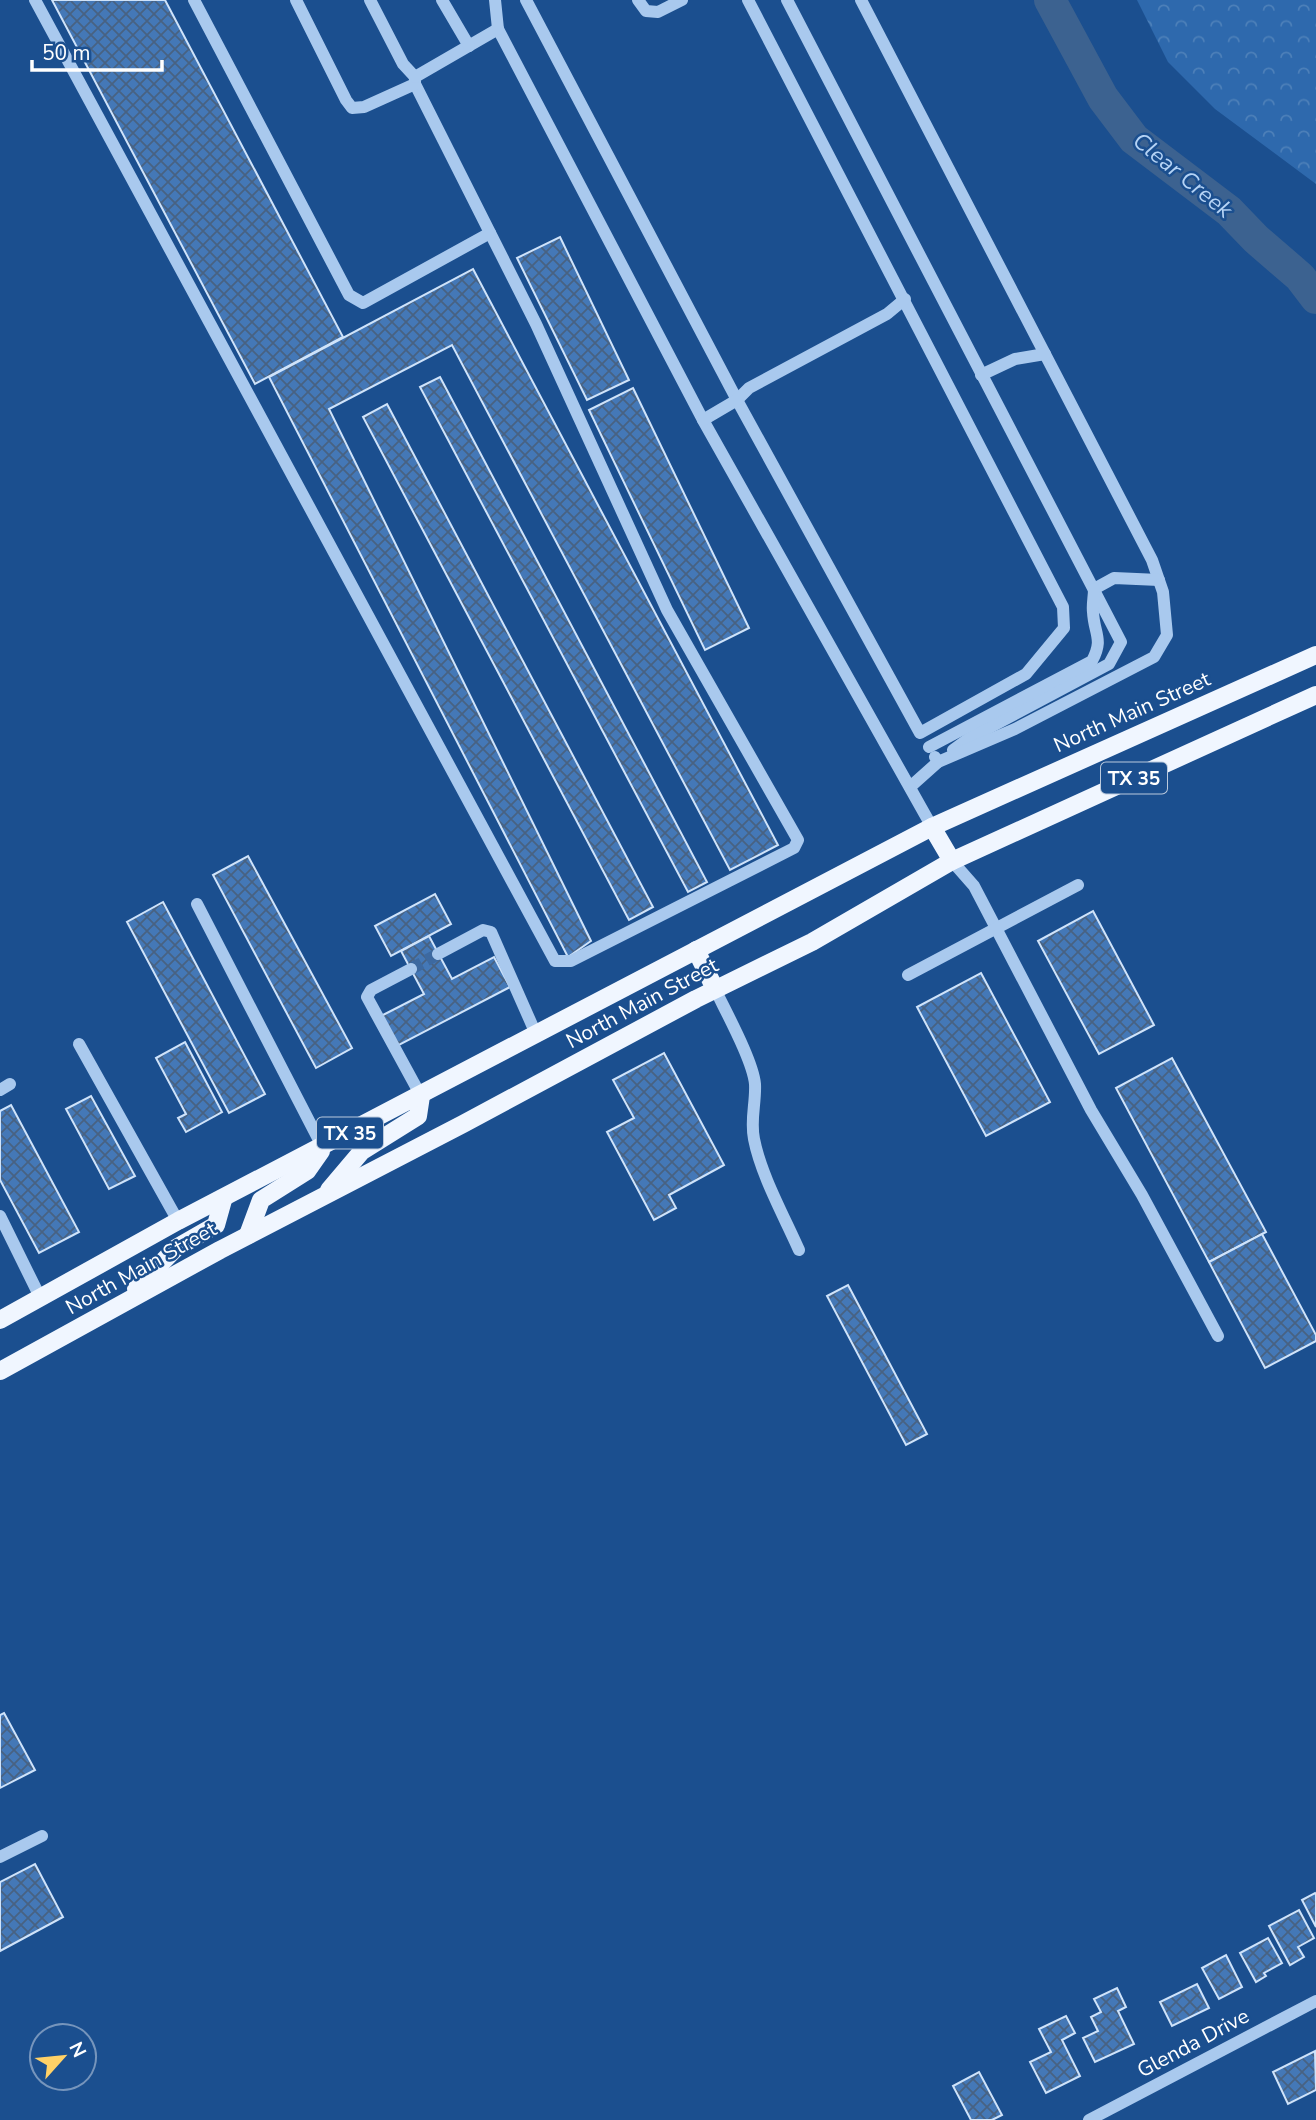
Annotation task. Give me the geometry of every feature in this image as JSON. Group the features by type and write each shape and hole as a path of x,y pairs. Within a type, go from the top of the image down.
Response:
{"main road":[{"name":"North Main Street","path":"0,1320 178,1221 323,1148 932,827 1315,656"},
{"name":"North Main Street","path":"0,1371 248,1235 715,989 812,942 953,861 1316,695"},
{"path":"932,827 953,861"},
{"path":"696,950 715,989"},
{"path":"324,1196 362,1151 418,1116 421,1096"},
{"path":"248,1235 261,1200 307,1171 323,1148"},
{"path":"124,1302 176,1248 216,1225 223,1200"}],"street":[{"path":"35,0 555,961 571,961 794,848 798,840 667,610 536,324 415,81 403,64 370,0"},
{"path":"194,0 349,295 363,303 491,233"},
{"path":"296,0 352,108 364,107 415,81 498,29"},
{"path":"442,0 469,46"},
{"path":"495,0 498,29 703,421 932,827"},
{"path":"526,0 737,400 938,762"},
{"path":"638,0 646,11 658,12 682,0"},
{"path":"748,0 1063,607 1064,628 1026,674 920,733"},
{"path":"788,0 1121,642 1110,664 968,739 910,787"},
{"path":"861,0 1152,560 1163,592 1167,635 1154,657 1015,729 938,762"},
{"path":"703,421 737,400 749,388 887,314 905,299"},
{"path":"981,374 1015,359 1045,354"},
{"path":"1094,589 1114,578 1159,580"},
{"path":"929,747 1092,661 1099,648 1093,614 1094,589"},
{"path":"953,861 974,886 1091,1110 1142,1195 1218,1336"},
{"path":"908,975 1077,885"},
{"path":"197,904 323,1148"},
{"path":"438,954 483,930 491,932 536,1034"},
{"path":"411,969 372,990 368,998 421,1096"},
{"path":"715,989 740,1041 755,1083 752,1118 754,1140 799,1250"},
{"path":"79,1044 178,1221"},
{"path":"0,1216 40,1297"},
{"path":"0,1857 42,1836"},
{"name":"Glenda Drive","path":"1089,2120 1316,2001"}],"green space":[{"path":"1137,0 1316,0 1316,184 1215,109 1168,62"}],"building":[{"path":"52,0 165,0 343,337 255,384"},
{"path":"560,237 629,380 587,400 517,258"},
{"path":"473,269 778,845 730,870 452,345 329,409 591,941 568,957 269,377"},
{"path":"440,377 707,882 688,892 420,387"},
{"path":"633,388 749,628 705,650 589,410"},
{"path":"387,404 653,907 629,920 363,417"},
{"path":"248,856 352,1048 316,1068 213,875"},
{"path":"435,894 451,924 391,956 375,926"},
{"path":"163,902 265,1094 229,1113 127,922"},
{"path":"1093,911 1154,1025 1099,1054 1038,941"},
{"path":"429,936 452,979 494,957 510,987 397,1046 381,1016 424,994 401,951"},
{"path":"981,973 1050,1102 986,1136 917,1007"},
{"path":"185,1042 222,1112 186,1132 178,1118 186,1114 156,1058"},
{"path":"664,1053 724,1165 669,1195 676,1208 654,1220 607,1132 634,1118 613,1080"},
{"path":"1172,1058 1266,1232 1209,1262 1116,1088"},
{"path":"91,1096 135,1176 109,1189 66,1109"},
{"path":"11,1105 79,1232 39,1253 0,1180 0,1111"},
{"path":"1262,1234 1316,1335 1316,1341 1265,1368 1209,1262"},
{"path":"848,1285 927,1434 906,1445 827,1296"},
{"path":"4,1713 35,1770 0,1788 0,1715"},
{"path":"35,1864 63,1917 0,1951 0,1882"},
{"path":"1315,1893 1316,1895 1316,1927 1302,1900"},
{"path":"1299,1910 1314,1938 1298,1947 1304,1957 1290,1965 1269,1926"},
{"path":"1268,1938 1282,1963 1264,1973 1266,1976 1256,1982 1240,1953"},
{"path":"1226,1955 1242,1987 1219,1999 1202,1968"},
{"path":"1197,1984 1209,2008 1172,2026 1160,2002"},
{"path":"1117,1988 1126,2007 1118,2011 1134,2044 1095,2062 1083,2038 1098,2031 1091,2017 1101,2012 1094,1999"},
{"path":"1066,2016 1075,2033 1062,2040 1080,2076 1046,2093 1030,2062 1051,2052 1039,2029"},
{"path":"1315,2051 1316,2090 1288,2104 1273,2072"},
{"path":"979,2072 1002,2115 992,2120 971,2120 953,2086"}],"waterway":[{"name":"Clear Creek","path":"1050,0 1103,98 1134,139 1229,211 1256,239 1300,277 1316,298"}],"tunnel":[{"path":"411,969 438,954"}]}
